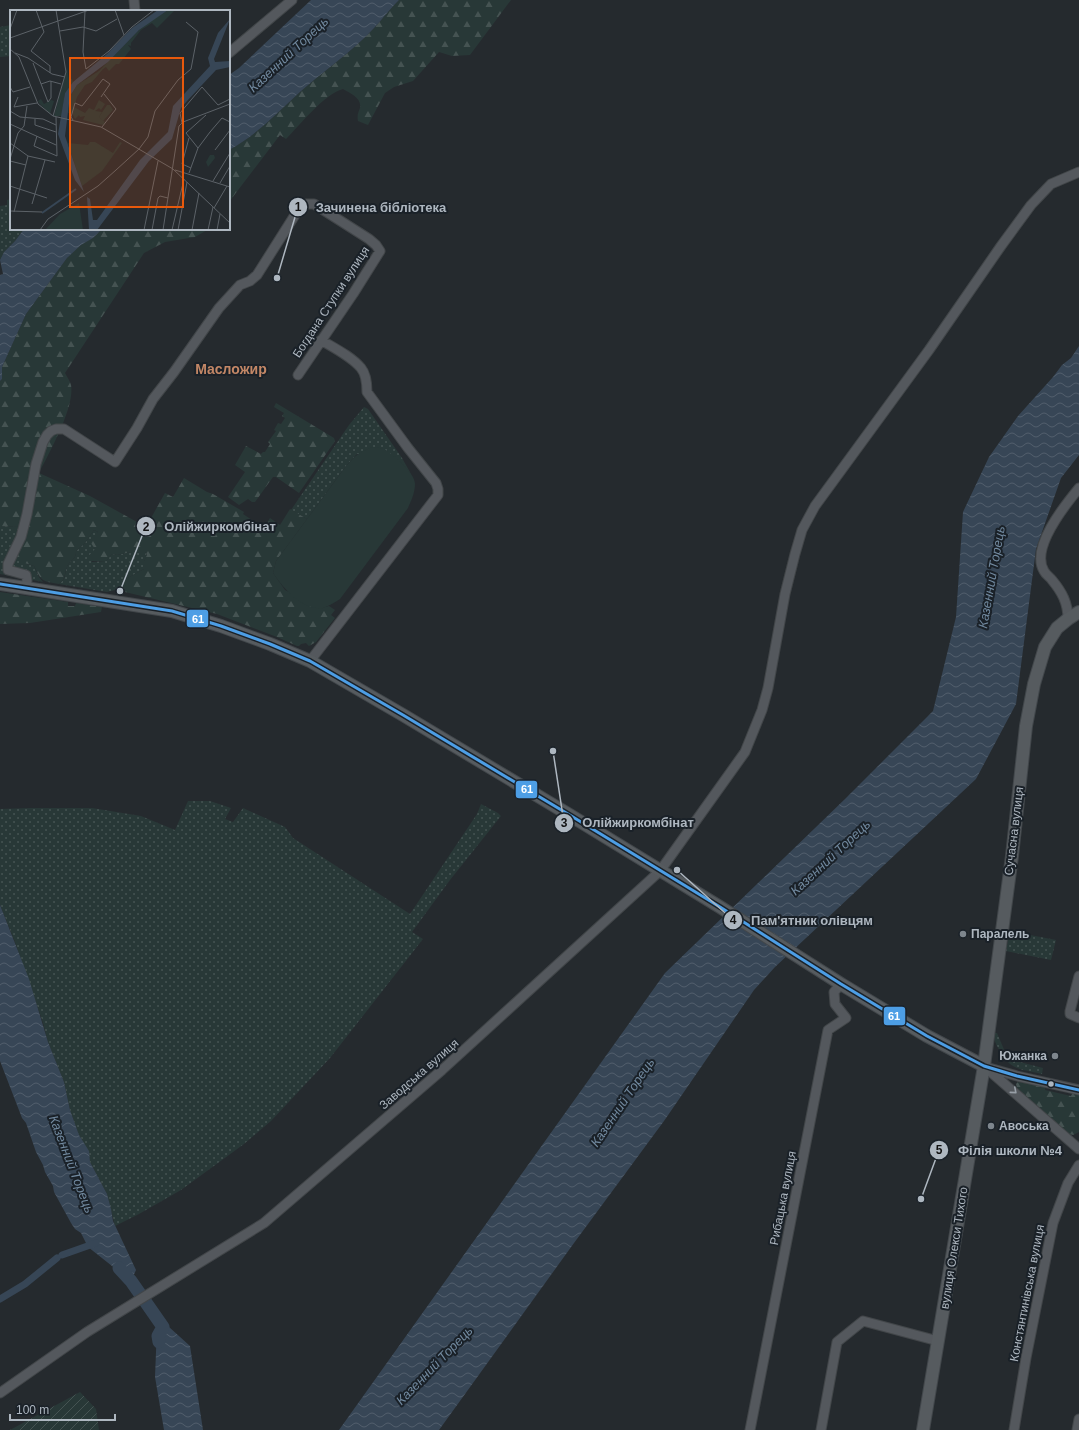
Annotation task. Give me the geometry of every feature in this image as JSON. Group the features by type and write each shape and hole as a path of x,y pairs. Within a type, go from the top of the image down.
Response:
{"main road":[{"path":"0,584 179,613 225,627 310,661 397,711 568,814 797,955 840,984 927,1036 984,1066"},
{"name":"Сучасна вулиця","path":"984,1066 1012,856 1026,726 1034,684 1045,647 1050,637 1057,628 1079,612"},
{"name":"вулиця Олекси Тихого","path":"923,1430 984,1066"}],"street":[{"path":"134,0 135,10"},
{"path":"230,52 292,0"},
{"name":"Заводська вулиця","path":"0,1393 87,1332 264,1223 442,1070 660,871 745,752 762,710 768,688 785,594 795,554 802,530 815,506 1031,205 1051,184 1079,172"},
{"name":"Богдана Ступки вулиця","path":"26,589 26,576 8,570 8,564 21,537 27,514 36,464 47,435 56,429 64,429 115,462 153,399 219,308 240,285 250,281 257,275 300,208 306,204 314,204 369,239 380,251 298,375"},
{"path":"310,661 438,495 436,483 367,392 366,381 361,368 321,340"},
{"path":"1068,619 1063,595 1043,570 1040,558 1046,535 1051,526 1079,488"},
{"path":"1079,976 1070,1011 1070,1014 1079,1018"},
{"name":"Рибацька вулиця","path":"750,1430 828,1030 846,1018 835,1004 834,992 840,984"},
{"path":"984,1066 1017,1076 1079,1090"},
{"path":"984,1066 1074,1141 1079,1149"},
{"name":"Констянтинівська вулиця","path":"1014,1430 1040,1283 1053,1223 1068,1183 1079,1165"},
{"path":"821,1430 837,1342 863,1321 938,1341"},
{"path":"1077,1430 1079,1419"}],"green space":[{"path":"399,0 511,0 470,55 452,56 439,52 413,81 394,87 385,93 368,125 358,121 360,104 352,94 343,89 328,97 320,103 286,139 280,135 230,201 230,149 258,131 308,85 354,48"},
{"path":"10,25 10,56 0,57 0,27"},
{"path":"10,199 10,230 23,230 4,252 0,260 0,206 7,205 7,200"},
{"path":"101,230 207,230 195,237 165,242 144,253 65,373 71,385 69,405 55,442 39,473 90,496 146,527 165,493 173,497 184,478 244,512 243,514 264,528 270,518 280,525 290,509 307,519 276,561 273,573 285,590 321,608 329,606 335,610 331,615 335,618 316,642 309,646 306,643 297,646 217,614 125,592 124,580 144,569 144,561 147,555 145,552 131,552 117,555 112,554 106,561 89,561 87,558 95,549 91,543 98,532 94,530 85,543 76,551 75,557 68,564 64,578 59,584 43,580 34,566 13,559 24,533 18,527 0,526 0,381 2,379 2,367 26,314 67,258 82,244 93,238"},
{"path":"276,403 334,438 335,441 299,493 276,477 273,477 255,502 248,499 239,505 228,497 245,472 235,465 246,446 261,454 265,452 270,444 268,442 276,431 274,430 278,423 281,424 285,418 282,416 284,413 274,407"},
{"path":"364,407 368,409 402,458 411,474 401,463 357,454 346,466 307,519 291,510 349,425"},
{"path":"375,447 384,449 393,455 408,469 415,484 414,494 408,508 340,599 323,608 308,606 294,597 277,579 273,573 276,561 352,459 366,449"},
{"path":"0,526 18,527 24,533 27,564 34,566 43,582 0,574"},
{"path":"94,530 98,532 93,545 95,549 89,556 92,562 106,561 112,554 117,555 131,552 145,552 147,556 144,561 144,569 124,580 124,589 116,588 115,590 107,592 59,584 64,578 67,567 75,557 76,551 85,543"},
{"path":"0,592 68,602 68,606 75,606 76,603 102,607 101,612 30,623 0,624"},
{"path":"188,801 210,801 231,808 225,819 233,822 243,808 285,827 293,838 410,914 477,814 481,804 501,816 450,880 412,932 423,939 330,1058 271,1121 244,1144 181,1190 115,1226 107,1194 90,1162 88,1151 79,1135 70,1110 64,1082 48,1042 43,1023 15,942 0,905 0,809 92,808 141,816 175,830"},
{"path":"1010,931 1056,940 1051,960 1006,951"},
{"path":"994,1033 997,1033 1008,1059 1043,1068 1042,1074 1022,1070 1008,1062 996,1045"},
{"path":"1018,1082 1046,1086 1045,1090 1071,1096 1073,1092 1079,1093 1079,1132 1073,1135 1069,1134 1017,1088 1016,1084"},
{"path":"80,1392 96,1409 99,1430 10,1430"}],"water":[{"path":"311,0 399,0 354,48 308,85 258,131 230,149 230,74 239,68"},
{"path":"23,230 101,230 67,258 26,314 2,367 2,379 0,381 0,275 3,274 0,260 4,252"},
{"path":"1079,346 1079,455 1061,478 1036,549 1016,704 976,779 775,967 754,990 664,1121 439,1430 339,1430 665,973 845,799 933,711 956,617 963,512 989,457 1018,416 1062,365 1071,358"},
{"path":"0,905 29,979 48,1042 64,1082 70,1110 79,1135 89,1151 90,1162 107,1194 113,1221 136,1270 131,1281 88,1247 81,1233 75,1229 71,1223 54,1192 53,1186 36,1152 26,1123 22,1118 0,1061"},
{"path":"157,1327 169,1327 190,1346 203,1430 164,1430 155,1377"}],"waterway":[{"path":"62,1255 96,1243"},
{"path":"0,1299 25,1284 57,1258"},
{"name":"Казенний Торець","path":"119,1268 131,1281 163,1327 158,1336 159,1342"}],"transit line":[{"name":"61","path":"0,584 172,611 221,626 310,661 568,814 927,1036 984,1066 1017,1076 1079,1090"}],"place":[{"name":"Зачинена бібліотека","path":"277,278"},
{"name":"Олійжиркомбінат","path":"120,591"},
{"name":"Олійжиркомбiнат","path":"553,751"},
{"name":"Пам'ятник олівцям","path":"677,870"},
{"name":"Паралель","path":"963,934"},
{"name":"Южанка","path":"1055,1056"},
{"name":"Авоська","path":"991,1126"},
{"name":"Філія школи №4","path":"921,1199"}],"district":[{"name":"Масложир","path":"231,369"}]}
